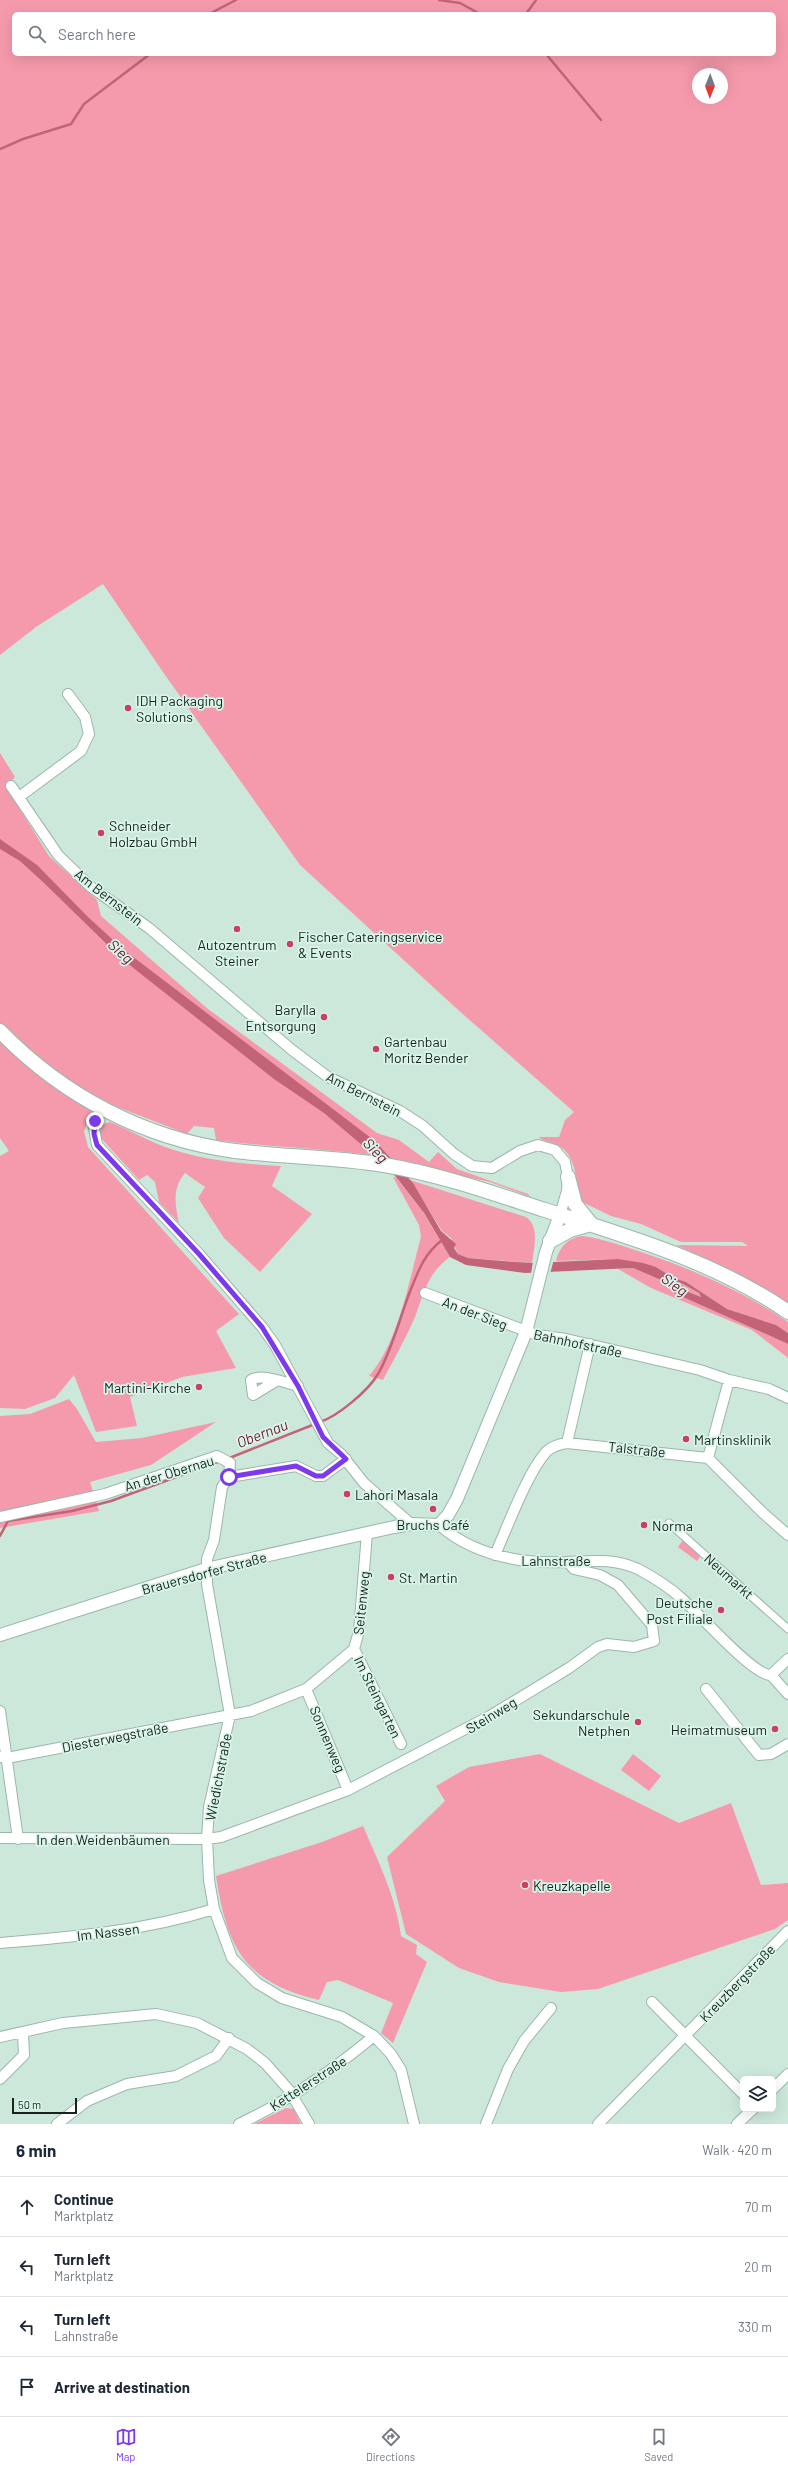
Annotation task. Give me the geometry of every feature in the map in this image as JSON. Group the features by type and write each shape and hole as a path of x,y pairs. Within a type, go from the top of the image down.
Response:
{"main road":[{"path":"0,1031 57,1081 101,1108 130,1122 170,1136 208,1146 344,1160 430,1175 591,1224 705,1265 735,1280 788,1312"},
{"path":"568,1177 575,1204 591,1224"},
{"path":"548,1246 570,1230 591,1224"}],"street":[{"path":"19,797 82,751 89,734 85,717 68,694"},
{"name":"Am Bernstein","path":"11,786 58,854 91,886 149,928 292,1050 328,1077 378,1100 412,1118 424,1126 463,1162 472,1166 492,1168 520,1151 538,1145 555,1150 565,1162 568,1177 567,1192 548,1246 526,1332"},
{"path":"101,1108 94,1128 97,1145 199,1254 262,1327 298,1386 328,1443 346,1459 364,1483 411,1524"},
{"name":"An der Sieg","path":"425,1293 526,1332"},
{"name":"Bahnhofstraße","path":"439,1526 448,1515 457,1499 526,1332 590,1344 700,1370 729,1380 769,1389 788,1398"},
{"path":"495,1555 536,1468 548,1451 559,1444 567,1442 590,1344"},
{"path":"729,1380 708,1458 763,1513 788,1535"},
{"path":"276,1381 298,1386"},
{"name":"Talstraße","path":"567,1442 708,1458"},
{"name":"An der Obernau","path":"0,1517 105,1494 217,1456 230,1463 229,1477 222,1487 214,1540 206,1569"},
{"path":"229,1477 296,1466 316,1476 323,1476 346,1459"},
{"name":"Lahnstraße","path":"411,1524 439,1526 467,1544 495,1555 530,1562 613,1560 637,1569 656,1579 681,1598 757,1670 763,1674 772,1675 788,1694"},
{"name":"Brauersdorfer Straße","path":"0,1635 206,1569 411,1524"},
{"name":"Neumarkt","path":"669,1524 788,1629"},
{"name":"Seitenweg","path":"230,1715 251,1712 306,1688 354,1649 359,1631 367,1533"},
{"name":"Steinweg","path":"207,1839 221,1837 349,1789 484,1720 569,1668 598,1647 612,1645 634,1647 652,1643 655,1638 652,1626 618,1585 600,1575 574,1569 568,1562"},
{"name":"Wiedichstraße","path":"206,1569 207,1584 230,1715 209,1807 207,1839 209,1880 214,1909 232,1958 257,1983 282,1998 342,2017 374,2036 391,2054 401,2070 414,2124"},
{"name":"Im Steingarten","path":"354,1649 401,1744"},
{"path":"772,1675 788,1659"},
{"name":"Sonnenweg","path":"306,1688 349,1789"},
{"path":"706,1689 758,1755 771,1754 788,1744"},
{"path":"0,1711 3,1758 18,1839"},
{"name":"Diesterwegstraße","path":"3,1758 230,1715"},
{"name":"In den Weidenbäumen","path":"0,1838 207,1839"},
{"name":"Im Nassen","path":"0,1943 100,1934 145,1927 214,1909"},
{"name":"Kreuzbergstraße","path":"598,2124 788,1930"},
{"path":"652,2002 740,2091"},
{"path":"486,2124 508,2069 524,2041 551,2008"},
{"path":"0,2037 23,2034 35,2028 63,2023 156,2014 197,2023 229,2038 265,2063 280,2078 293,2096 309,2124"},
{"path":"0,2079 24,2055 23,2034"},
{"name":"Kettelerstraße","path":"239,2124 293,2096 337,2067 374,2036"},
{"path":"57,2124 87,2101 127,2084 176,2076 216,2056 229,2038"},
{"path":"776,2086 788,2074"},
{"path":"737,2124 750,2112"}],"shaded area":[{"path":"0,0 788,0 788,1306 735,1272 676,1245 748,1246 742,1242 681,1242 641,1224 611,1216 580,1201 575,1170 569,1156 565,1150 559,1146 539,1137 559,1137 565,1120 574,1112 456,1008 300,865 165,675 103,584 36,627 0,655"},
{"path":"0,753 15,777 6,787 49,856 97,900 101,916 208,1009 377,1133 399,1140 429,1162 438,1152 457,1169 528,1194 531,1197 490,1182 432,1169 431,1167 378,1156 216,1140 214,1128 194,1126 187,1134 97,1099 84,1131 88,1147 239,1314 216,1331 236,1368 182,1377 130,1397 137,1426 96,1432 74,1375 55,1398 25,1409 0,1408 0,1156 9,1151 0,1138"},
{"path":"110,1122 160,1145 204,1158 281,1166 272,1186 312,1214 260,1272 224,1238 198,1198 205,1187 185,1173 176,1191 176,1209 179,1223 159,1202 155,1182 147,1175 139,1180 100,1137 101,1125"},
{"path":"393,1177 397,1178 423,1212 450,1257 432,1276 424,1291 415,1317 383,1380 369,1376 388,1346 402,1310 421,1237 419,1225"},
{"path":"410,1180 526,1217 533,1226 535,1232 532,1263 468,1258 458,1254 451,1238 442,1231"},
{"path":"582,1236 607,1241 647,1254 720,1283 754,1301 788,1322 788,1333 776,1325 727,1309 686,1282 674,1278 656,1267 618,1259 556,1261 559,1251 568,1241"},
{"path":"633,1268 668,1283 675,1293 788,1344 788,1358 752,1330 651,1288 618,1269"},
{"path":"678,1282 699,1293 701,1297 686,1291"},
{"path":"69,1399 77,1409 96,1442 142,1438 216,1422 151,1465 90,1482 99,1511 0,1528 0,1416 30,1414"},
{"path":"683,1540 701,1555 697,1561 678,1547"},
{"path":"540,1754 679,1823 731,1803 761,1885 788,1883 788,1920 775,1929 598,1989 561,1992 499,1982 459,1968 406,1934 387,1857 445,1801 436,1786 469,1767"},
{"path":"633,1754 661,1776 649,1791 621,1770"},
{"path":"363,1826 391,1893 399,1922 401,1936 417,1945 416,1954 427,1962 393,2043 381,2033 393,2003 338,1980 327,1982 319,2000 294,1993 273,1984 257,1972 244,1959 234,1942 226,1923 216,1876 322,1842"},
{"path":"286,2108 294,2109 301,2124 254,2124"}],"water":[{"name":"Sieg","path":"0,839 37,865 88,917 124,950 375,1141 413,1183 441,1231 456,1244 454,1248 458,1254 468,1258 532,1263 618,1259 643,1263 656,1267 674,1278 686,1282 727,1309 776,1325 788,1333 788,1344 674,1293 668,1283 633,1268 525,1273 466,1265 450,1257 424,1213 397,1178 375,1156 324,1113 274,1079 122,959 20,861 0,849","holes":["679,1282 699,1293 701,1297 686,1291"]}],"pier":[{"path":"554,1259 550,1274 531,1274 533,1261"}],"waterway":[{"path":"213,12 236,0"},
{"path":"439,0 460,3 476,12"},
{"path":"527,12 536,0"},
{"path":"0,149 23,139 71,124 84,104 147,56"},
{"path":"548,56 601,120"},
{"name":"Obernau","path":"320,1422 344,1409 367,1388 378,1374 391,1345 418,1271 430,1252 442,1240"},
{"name":"Obernau","path":"227,1459 315,1424"},
{"name":"Obernau","path":"0,1536 8,1521 72,1511 111,1501 220,1461"}],"place":[{"name":"IDH Packaging Solutions","path":"128,708"},
{"name":"Schneider Holzbau GmbH","path":"101,833"},
{"name":"Autozentrum Steiner","path":"237,929"},
{"name":"Fischer Cateringservice & Events","path":"290,944"},
{"name":"Barylla Entsorgung","path":"324,1017"},
{"name":"Gartenbau Moritz Bender","path":"376,1049"},
{"name":"Martini-Kirche","path":"199,1387"},
{"name":"Martinsklinik","path":"686,1439"},
{"name":"Lahori Masala","path":"347,1494"},
{"name":"Bruchs Café","path":"433,1509"},
{"name":"Norma","path":"644,1525"},
{"name":"St. Martin","path":"391,1577"},
{"name":"Deutsche Post Filiale","path":"721,1610"},
{"name":"Sekundarschule Netphen","path":"638,1722"},
{"name":"Heimatmuseum","path":"775,1729"},
{"name":"Kreuzkapelle","path":"525,1885"}],"route":[{"path":"95,1121 94,1134 97,1145 199,1254 262,1327 275,1346 298,1386 323,1437 346,1459 323,1476 316,1476 296,1466 229,1477"}]}
